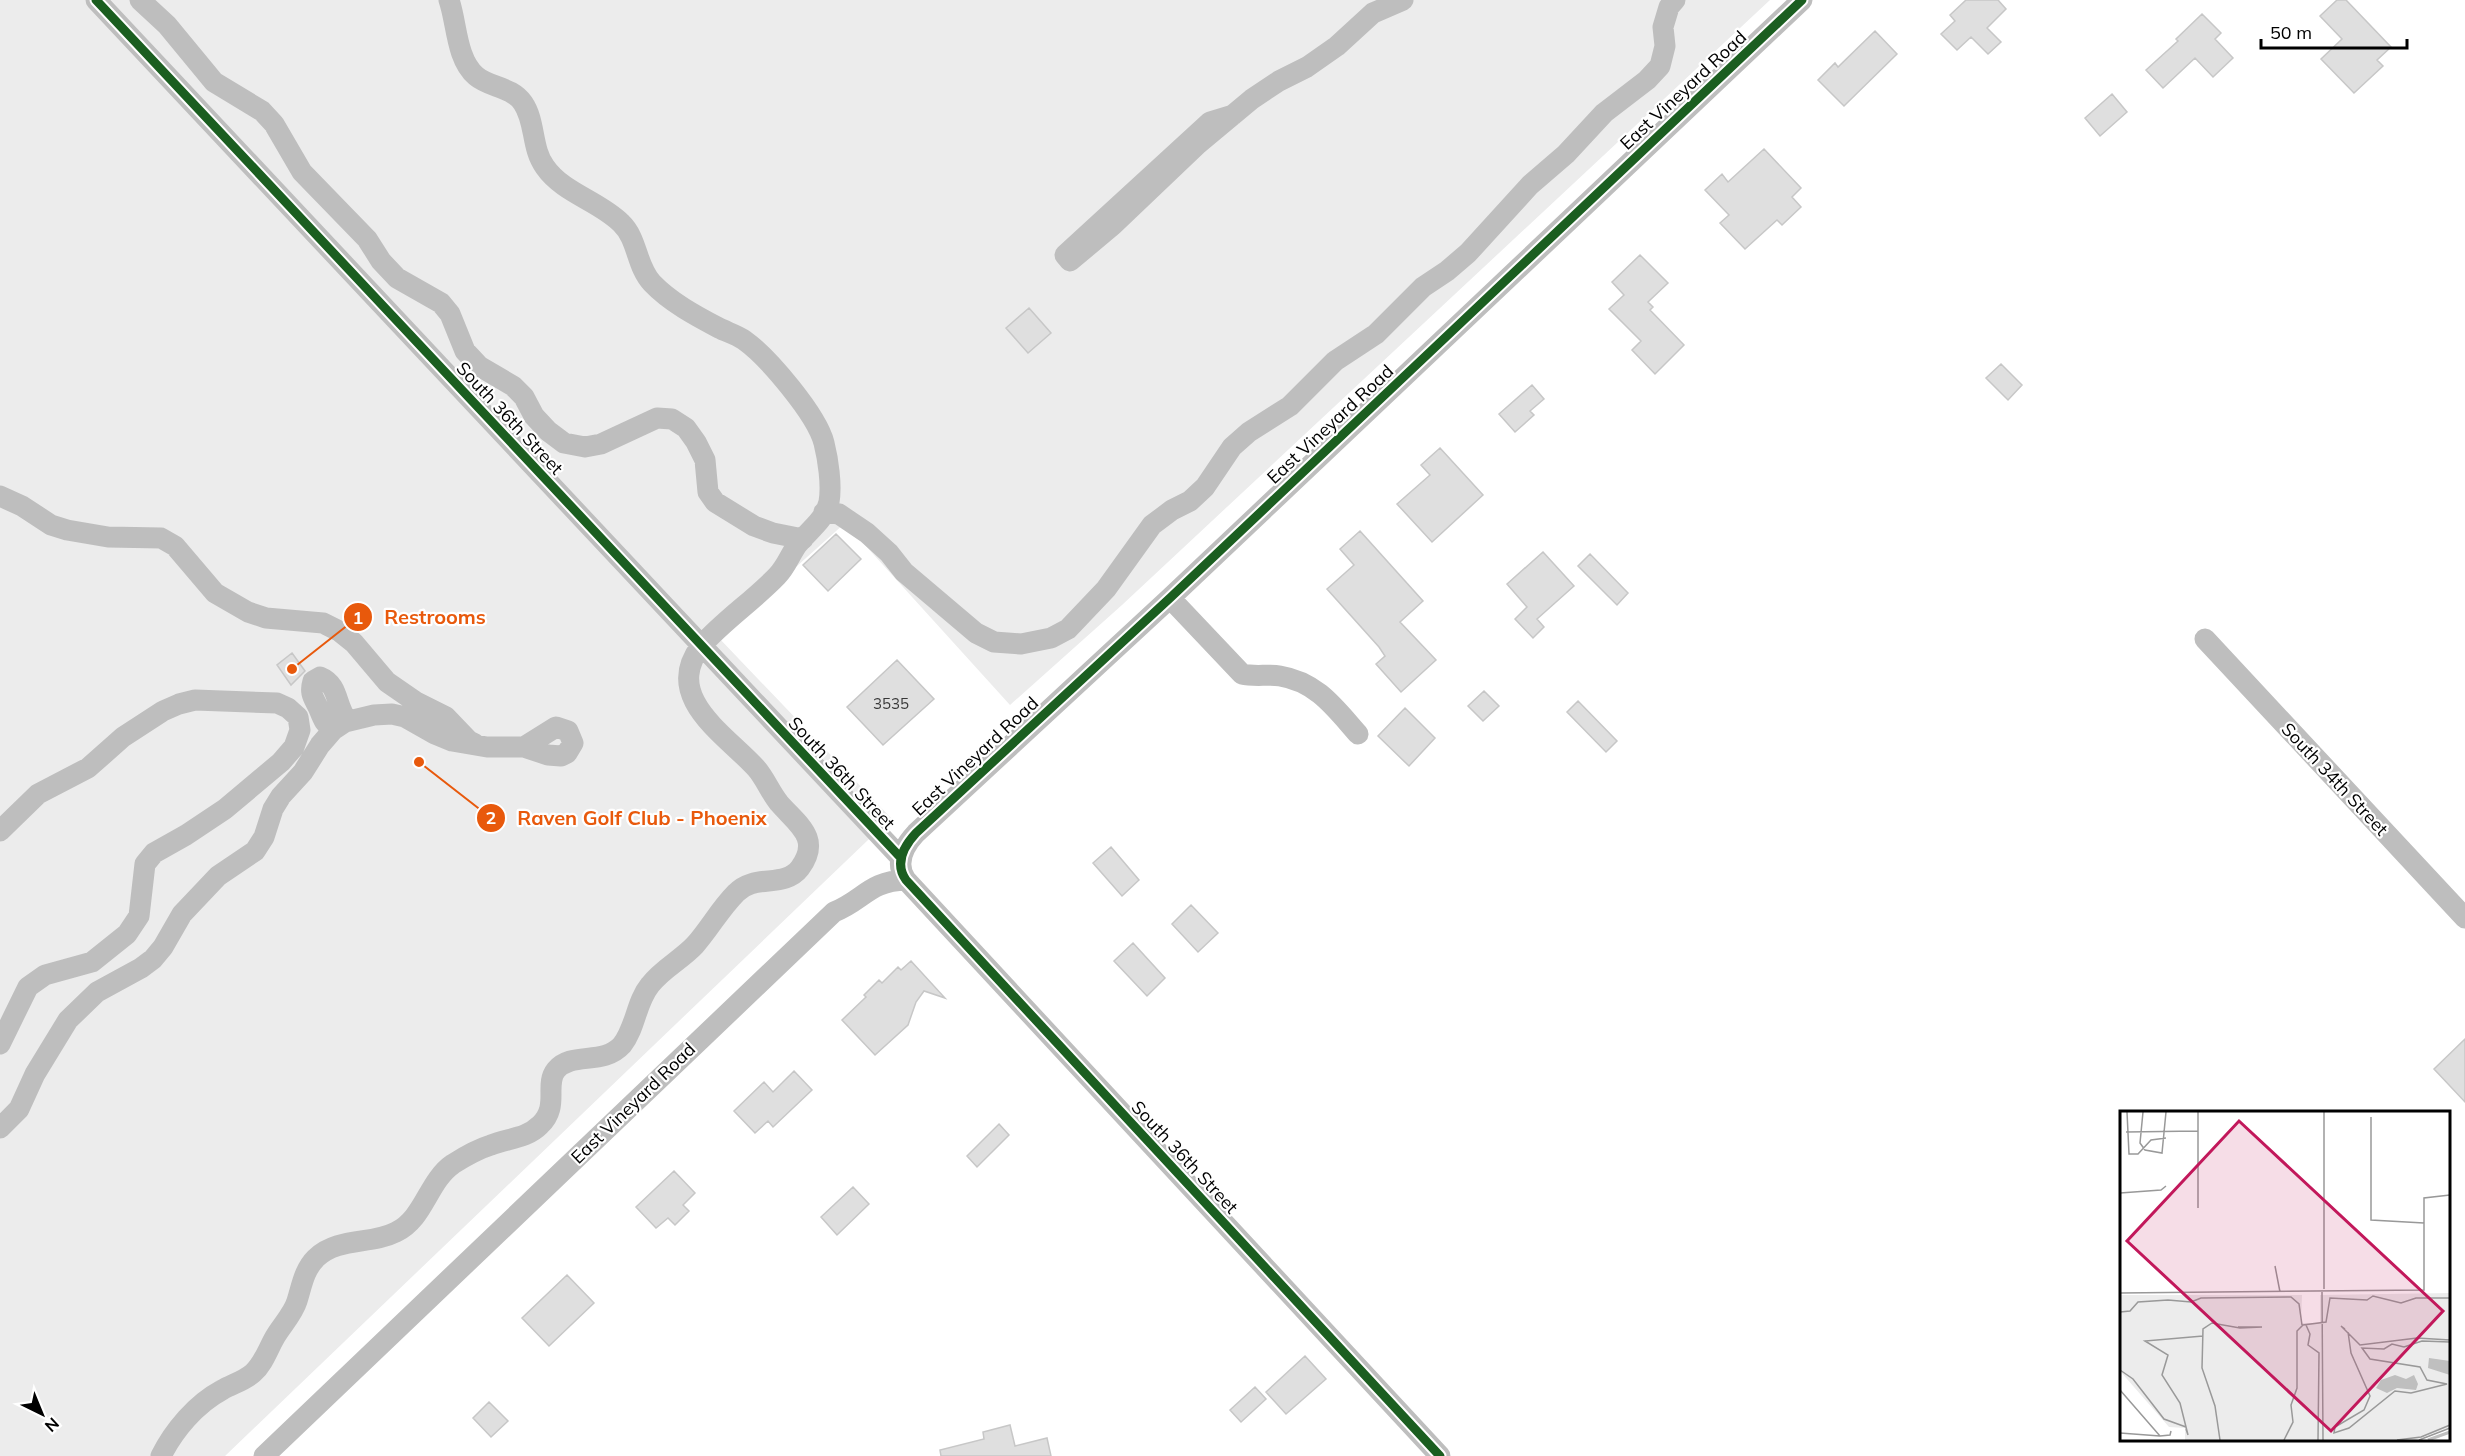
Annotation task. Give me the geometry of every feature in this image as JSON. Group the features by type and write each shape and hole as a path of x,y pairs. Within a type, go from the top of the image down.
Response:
{"street":[{"name":"South 36th Street","path":"96,0 901,858"},
{"path":"140,0 167,25 214,82 262,111 274,124 302,172 367,239 381,261 397,278 441,303 450,314 465,351 479,366 513,386 524,397 534,416 548,431 564,443 585,447 601,444 657,418 672,419 686,428 696,442 705,460 708,492 715,502 754,526 782,536 803,539"},
{"path":"161,1456 167,1444 185,1421 219,1391 254,1373 266,1358 275,1337 297,1303 306,1272 317,1257 346,1244 385,1237 400,1231 414,1217 439,1177 451,1165 487,1146 526,1136 542,1124 552,1108 551,1081 557,1069 568,1062 606,1056 623,1044 647,987 658,974 693,947 739,890 756,881 787,879 798,871 809,854 808,838 801,825 775,799 759,771 710,725 693,699 688,681 691,659 700,646 780,574 803,539 820,520 829,502 824,442 814,421 764,359 743,340 666,296 650,281 638,259 632,238 622,223 560,182 544,166 535,146 531,121 522,102 509,91 476,76 464,57 449,0"},
{"path":"1233,115 1210,122 1191,138 1075,244 1065,255 1070,261 1113,225 1198,144 1233,115 1279,81 1306,67 1337,46 1373,13 1403,0"},
{"path":"824,512 839,514 867,533 889,553 904,572 976,633 994,642 1021,644 1051,638 1068,629 1106,589 1152,525 1172,510 1190,501 1204,488 1232,447 1249,432 1274,419 1335,362 1376,334 1423,287 1447,271 1468,252 1530,185 1566,154 1604,113 1647,80 1660,66 1665,46 1663,27 1669,7 1675,0"},
{"name":"East Vineyard Road","path":"901,858 903,850 916,833 1170,598 1802,0"},
{"path":"0,496 22,506 51,525 67,530 108,537 161,538 175,546 215,593 248,612 266,618 322,623 339,631 354,643 387,682 416,702 446,717 469,741 481,746"},
{"path":"1170,598 1242,674 1290,677 1310,685 1324,695 1358,734"},
{"name":"South 34th Street","path":"2205,639 2465,918"},
{"path":"0,831 38,794 88,768 141,723 179,704 195,700 277,704 288,708 298,717 300,730 294,747 281,762 225,809 154,853 145,864 139,916 127,934 92,962 45,975 28,987 0,1044"},
{"path":"0,1128 19,1109 35,1074 68,1020 98,992 153,959 163,947 182,914 218,876 255,851 264,837 277,803 303,772 320,745 340,726 374,715 392,714 405,717 452,741 481,746 524,747"},
{"path":"901,858 901,872 906,880"},
{"name":"South 36th Street","path":"906,880 1440,1456"},
{"name":"East Vineyard Road","path":"264,1456 834,912 853,903 870,888 888,881 906,880"}],"shaded area":[{"path":"0,0 1770,0 1122,605 1010,705 845,523 718,637 891,818 225,1456 0,1456"}],"building":[{"path":"1966,0 1998,0 2006,9 1987,28 2001,42 1988,54 1971,37 1957,50 1941,34 1955,21 1950,15"},
{"path":"2337,0 2346,0 2391,47 2377,60 2383,66 2354,93 2321,59 2342,39 2320,16"},
{"path":"2202,14 2221,33 2215,39 2233,58 2213,77 2195,58 2163,88 2146,70 2178,41 2176,39"},
{"path":"1875,31 1897,54 1844,106 1818,80 1835,63 1838,67"},
{"path":"2112,94 2127,112 2100,136 2085,118"},
{"path":"1764,149 1801,188 1792,197 1801,207 1782,225 1777,220 1745,249 1720,223 1729,215 1705,190 1722,174 1728,182"},
{"path":"1640,255 1668,283 1648,302 1653,307 1650,310 1684,345 1655,374 1632,350 1641,341 1609,309 1624,295 1612,282"},
{"path":"1029,308 1051,333 1028,353 1006,328"},
{"path":"2001,364 2022,385 2008,400 1986,378"},
{"path":"1532,385 1544,399 1530,411 1534,415 1515,432 1499,414"},
{"path":"1440,448 1483,495 1432,542 1397,504 1430,475 1421,465"},
{"path":"1360,531 1423,601 1400,622 1436,660 1401,692 1376,664 1385,656 1379,647 1327,589 1354,565 1340,549"},
{"path":"836,534 861,559 828,591 803,565"},
{"path":"1543,552 1574,586 1537,619 1544,627 1533,638 1515,619 1527,607 1507,584"},
{"path":"1590,554 1628,593 1617,605 1578,566"},
{"path":"292,653 305,671 291,685 277,665"},
{"path":"897,660 934,699 883,745 847,707"},
{"path":"1484,691 1499,706 1483,721 1468,706"},
{"path":"1578,701 1617,741 1606,752 1567,712"},
{"path":"1405,708 1435,738 1409,766 1378,736"},
{"path":"1111,847 1139,880 1122,896 1093,863"},
{"path":"1191,905 1218,933 1198,952 1172,924"},
{"path":"1133,943 1165,978 1147,996 1114,961"},
{"path":"911,961 945,998 924,991 916,1002 908,1025 875,1055 842,1020 866,997 864,995 879,980 882,983 898,967 901,970"},
{"path":"2465,1039 2465,1102 2434,1069"},
{"path":"794,1071 812,1090 773,1127 768,1121 755,1133 734,1111 764,1082 773,1092"},
{"path":"999,1124 1009,1135 977,1167 967,1156"},
{"path":"674,1171 695,1193 683,1205 689,1211 675,1225 668,1218 656,1228 636,1207"},
{"path":"853,1187 869,1204 837,1235 821,1217"},
{"path":"567,1275 594,1303 549,1346 522,1318"},
{"path":"1305,1356 1326,1379 1286,1414 1266,1392"},
{"path":"1255,1387 1266,1399 1241,1422 1230,1410"},
{"path":"489,1402 508,1421 491,1437 473,1418"},
{"path":"1010,1425 1015,1446 1047,1438 1051,1456 941,1456 940,1450 984,1439 983,1432"}],"cycle path":[{"path":"96,0 901,858"},
{"path":"1440,1456 906,880 902,874 902,855 916,833 1170,598 1802,0"}],"place":[{"name":"Restrooms","path":"292,669"},
{"name":"Raven Golf Club - Phoenix","path":"419,762"}]}
